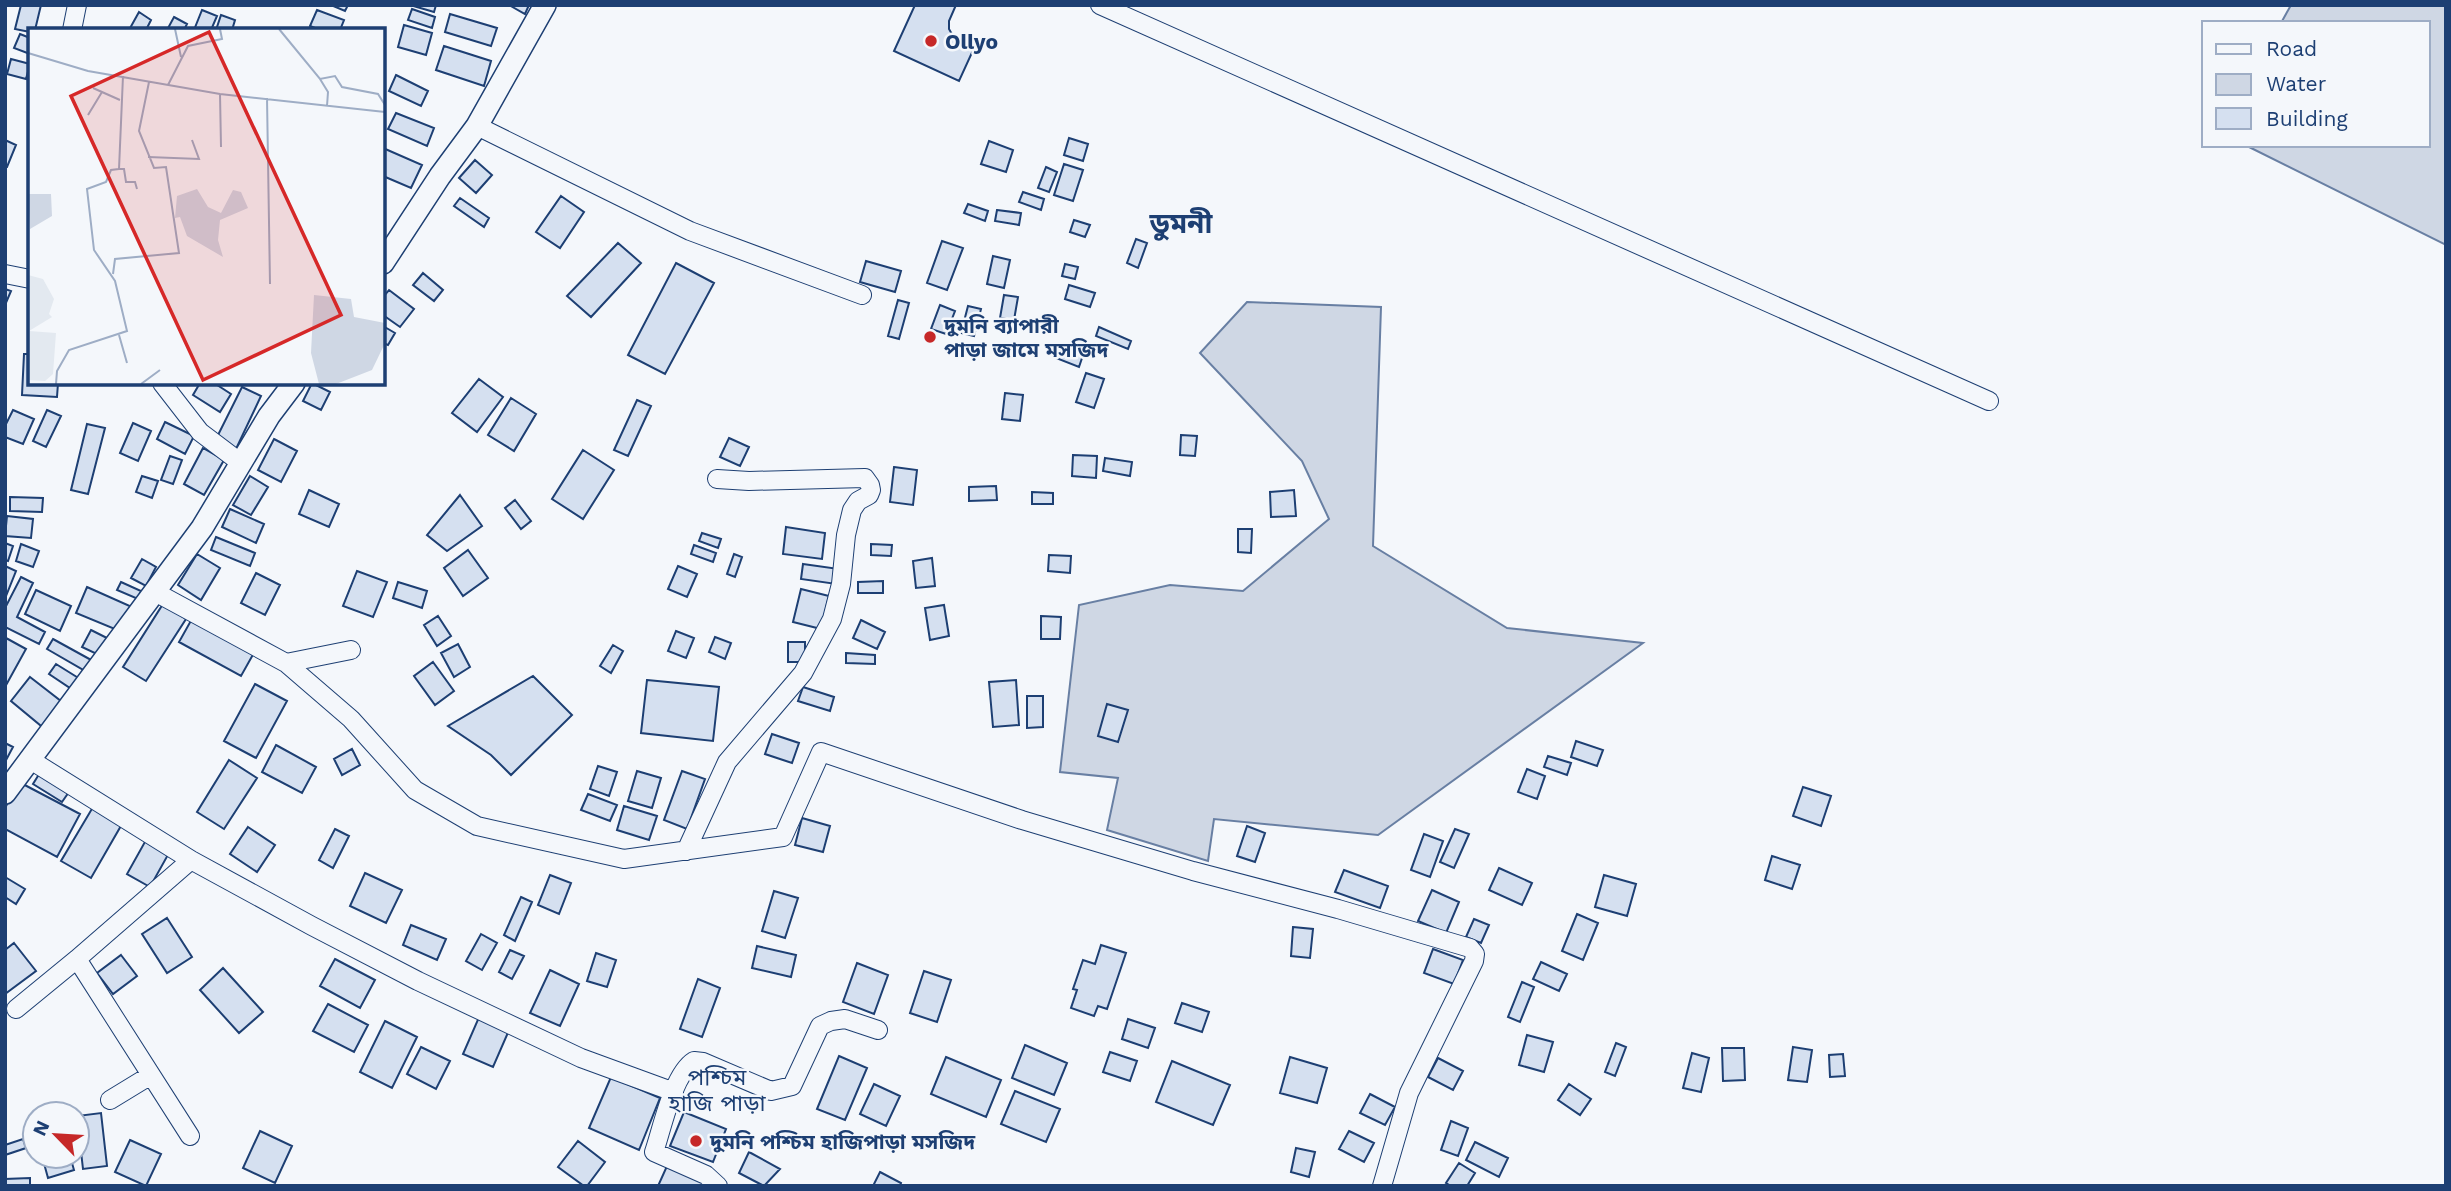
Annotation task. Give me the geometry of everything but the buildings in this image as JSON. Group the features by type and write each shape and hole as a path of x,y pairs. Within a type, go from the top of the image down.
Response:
{"street":[{"path":"72,28 78,5"},
{"path":"385,259 477,126 545,5"},
{"path":"1100,5 1989,401"},
{"path":"477,126 690,231 862,295"},
{"path":"5,274 28,279"},
{"path":"164,385 200,432 241,463"},
{"path":"5,793 202,528 270,416 293,385"},
{"path":"686,851 727,762 803,673 832,619 841,584 846,535 852,510 871,490 865,478 761,481 717,479"},
{"path":"155,592 286,663 351,719 415,790 477,826 624,859 783,837 821,752 1035,824 1193,871 1470,947 1475,954 1474,961 1409,1093 1382,1186"},
{"path":"286,663 351,650"},
{"path":"30,759 191,860 418,981 581,1058 674,1092"},
{"path":"16,1009 191,860"},
{"path":"77,959 190,1136"},
{"path":"718,1186 706,1175 654,1153 674,1092 687,1066 694,1061 703,1062 771,1091 792,1086 820,1026 845,1019 878,1030"},
{"path":"110,1100 150,1075"}],"water":[{"path":"2291,5 2446,5 2446,245 2249,147 2430,147 2430,21 2282,21"},
{"path":"1247,302 1381,307 1373,546 1507,628 1643,643 1378,835 1214,819 1208,861 1107,830 1118,778 1060,772 1079,605 1170,585 1243,591 1329,519 1302,461 1200,353"}],"place":[{"name":"Ollyo","path":"931,41"},
{"name":"দুমনি ব্যাপারী পাড়া জামে মসজিদ","path":"930,337"},
{"name":"দুমনি পশ্চিম হাজিপাড়া মসজিদ","path":"696,1141"}],"district":[{"name":"ডুমনী","path":"1181,223"},
{"name":"পশ্চিম হাজি পাড়া","path":"717,1090"}]}
